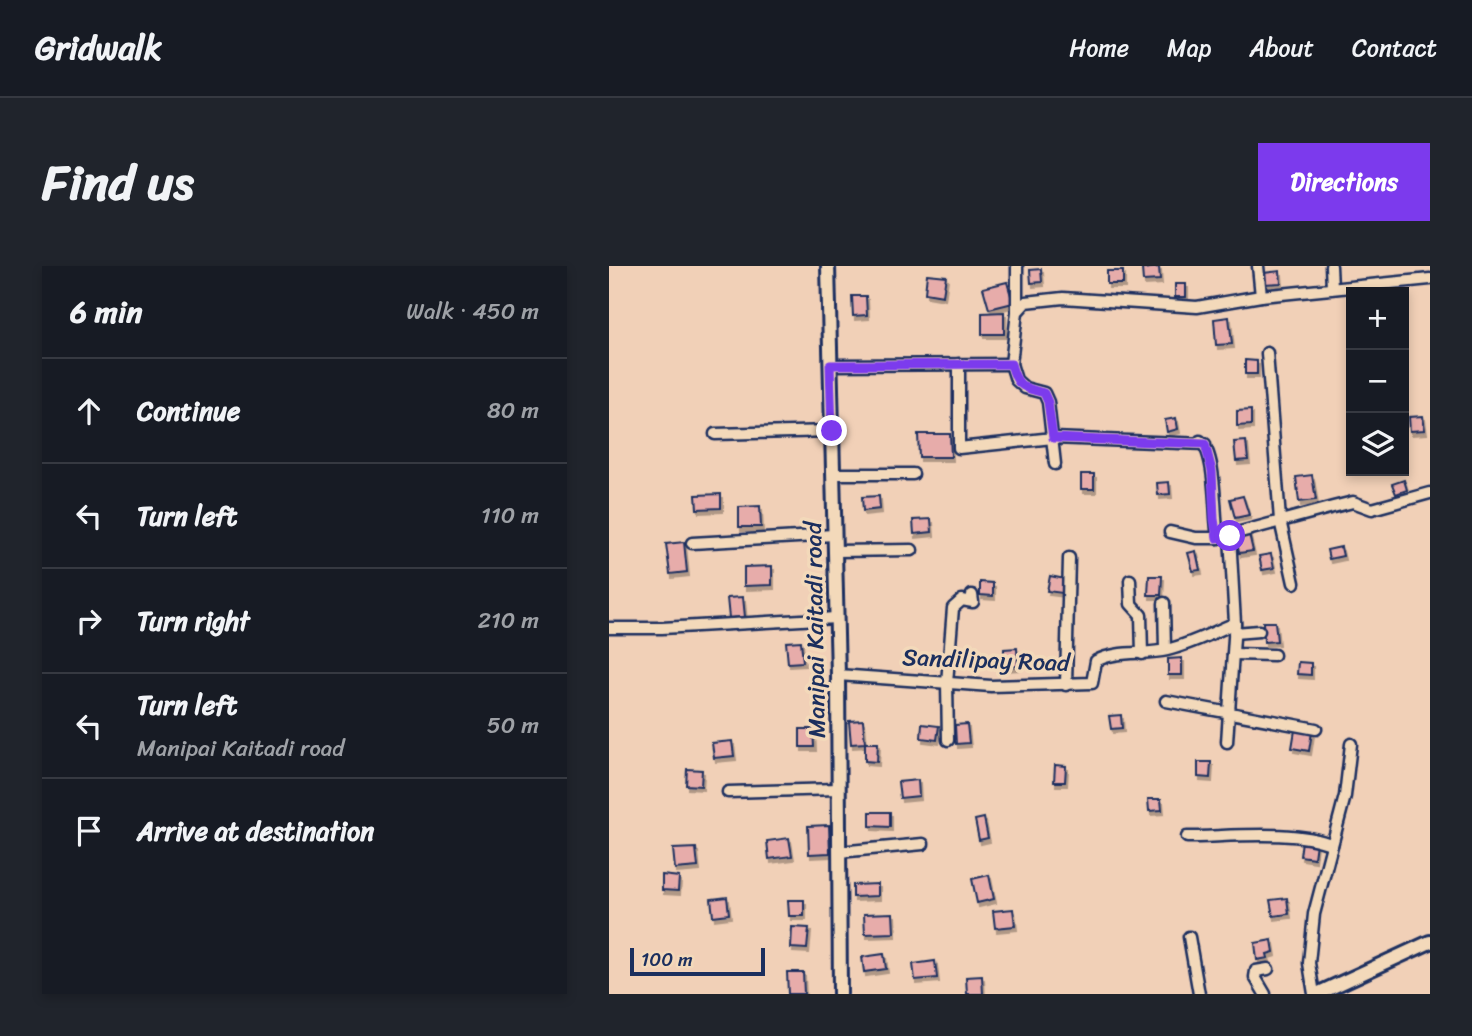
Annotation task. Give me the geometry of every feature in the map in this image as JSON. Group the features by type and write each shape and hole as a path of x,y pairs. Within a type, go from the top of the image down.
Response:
{"main road":[{"name":"Manipai Kaitadi road","path":"828,266 838,675 840,994"},
{"path":"1315,994 1430,943"}],"street":[{"path":"1017,266 1017,312 1011,364 1016,380 1025,388 1044,393 1048,402 1055,464"},
{"path":"1258,266 1261,296"},
{"path":"1331,266 1332,288"},
{"path":"1017,312 1026,302 1063,298 1197,307 1261,296 1430,279"},
{"path":"1267,353 1280,520 1294,583"},
{"path":"959,364 959,448 1053,438 1205,444"},
{"path":"830,365 1011,364"},
{"path":"715,434 832,431"},
{"path":"1195,437 1205,444 1212,471 1217,538"},
{"path":"833,474 913,474"},
{"path":"1170,532 1196,538 1217,538 1353,502 1372,509 1430,493"},
{"path":"692,542 834,535"},
{"path":"1227,743 1235,628 1230,536"},
{"path":"835,551 912,550"},
{"path":"1066,685 1069,558"},
{"path":"1130,580 1131,604 1142,615 1142,654"},
{"path":"948,740 947,683 953,608 962,600 973,602 972,595"},
{"path":"1164,603 1165,650"},
{"path":"609,628 661,628 836,618"},
{"name":"Sandilipay Road","path":"838,675 991,686 1092,683 1096,661 1105,656 1165,650 1235,628 1259,631"},
{"path":"1233,654 1273,655"},
{"path":"1167,701 1316,729"},
{"path":"1315,994 1309,963 1314,914 1345,796 1351,744"},
{"path":"728,792 839,789"},
{"path":"1187,837 1287,836 1324,841 1332,845"},
{"path":"839,852 923,844"},
{"path":"1189,937 1199,994"},
{"path":"1265,994 1255,977 1256,971 1268,969"}],"building":[{"path":"1159,267 1160,280 1143,281 1142,269"},
{"path":"1041,269 1042,282 1031,283 1030,270"},
{"path":"1107,271 1123,271 1123,284 1107,284"},
{"path":"1280,271 1281,283 1264,284 1264,273"},
{"path":"927,274 946,276 943,296 925,293"},
{"path":"1007,282 1013,303 989,309 983,288"},
{"path":"1175,284 1186,284 1186,297 1175,297"},
{"path":"852,296 866,296 867,315 853,316"},
{"path":"1004,312 1004,334 982,334 982,313"},
{"path":"1229,317 1232,344 1216,345 1214,319"},
{"path":"1245,360 1257,361 1257,374 1245,374"},
{"path":"1251,410 1251,425 1237,426 1237,411"},
{"path":"1423,416 1425,430 1410,431 1409,417"},
{"path":"1176,418 1178,429 1167,432 1165,420"},
{"path":"918,434 950,434 951,457 919,457"},
{"path":"1246,441 1248,460 1236,461 1234,442"},
{"path":"1081,474 1094,474 1094,489 1081,489"},
{"path":"1312,475 1316,500 1299,502 1296,477"},
{"path":"1404,480 1407,490 1396,494 1392,484"},
{"path":"1169,482 1170,494 1158,495 1157,483"},
{"path":"721,494 721,508 697,509 696,495"},
{"path":"879,496 880,509 863,511 862,497"},
{"path":"1243,496 1249,515 1235,518 1230,499"},
{"path":"760,506 761,527 739,527 739,507"},
{"path":"931,519 932,532 914,534 913,520"},
{"path":"1249,534 1253,551 1239,553 1236,537"},
{"path":"684,542 687,572 670,574 666,544"},
{"path":"1341,547 1343,556 1329,559 1327,550"},
{"path":"1196,551 1200,570 1193,571 1188,553"},
{"path":"1271,554 1274,568 1262,570 1259,556"},
{"path":"772,566 772,585 744,586 744,567"},
{"path":"1050,576 1065,579 1062,593 1047,591"},
{"path":"1149,576 1162,576 1161,595 1148,595"},
{"path":"980,582 993,583 993,596 980,595"},
{"path":"743,597 745,617 729,618 727,598"},
{"path":"1263,622 1275,622 1277,641 1264,642"},
{"path":"801,641 803,662 788,663 786,642"},
{"path":"1017,648 1018,666 1004,667 1004,649"},
{"path":"1182,658 1182,675 1168,675 1168,659"},
{"path":"1298,662 1311,663 1311,675 1297,674"},
{"path":"1121,715 1122,728 1111,729 1109,716"},
{"path":"863,720 865,743 851,744 849,721"},
{"path":"922,724 939,726 937,740 921,738"},
{"path":"967,724 969,743 956,744 955,725"},
{"path":"800,729 813,729 814,747 800,747"},
{"path":"1295,730 1312,732 1309,751 1292,748"},
{"path":"732,741 734,756 714,758 712,743"},
{"path":"865,743 878,743 877,762 865,761"},
{"path":"1198,762 1211,762 1210,778 1198,777"},
{"path":"1055,765 1066,766 1065,782 1054,782"},
{"path":"687,769 702,770 701,786 686,785"},
{"path":"918,780 919,796 900,798 898,782"},
{"path":"1148,799 1161,799 1162,810 1149,811"},
{"path":"870,812 890,812 890,827 870,826"},
{"path":"984,818 988,838 979,840 975,820"},
{"path":"829,825 830,853 809,854 808,826"},
{"path":"789,838 792,856 769,859 767,841"},
{"path":"1302,841 1316,843 1314,858 1300,856"},
{"path":"696,848 698,867 675,869 673,849"},
{"path":"662,875 679,877 678,891 662,890"},
{"path":"989,875 994,899 977,903 972,879"},
{"path":"878,884 878,896 853,897 853,885"},
{"path":"727,897 729,914 713,916 711,899"},
{"path":"1287,898 1289,914 1273,916 1270,900"},
{"path":"788,900 804,900 804,916 789,916"},
{"path":"1013,909 1015,926 995,928 993,911"},
{"path":"893,913 894,933 865,934 864,914"},
{"path":"792,927 809,928 807,949 791,948"},
{"path":"1272,940 1274,952 1267,954 1268,958 1257,960 1255,943"},
{"path":"884,954 886,969 864,972 862,957"},
{"path":"935,961 937,978 915,980 913,964"},
{"path":"787,972 803,972 804,994 788,994"},
{"path":"982,976 983,994 967,994 966,977"}],"route":[{"path":"832,431 830,365 1011,364 1016,380 1025,388 1044,393 1048,402 1053,438 1205,444 1212,471 1217,538 1230,536"}]}
